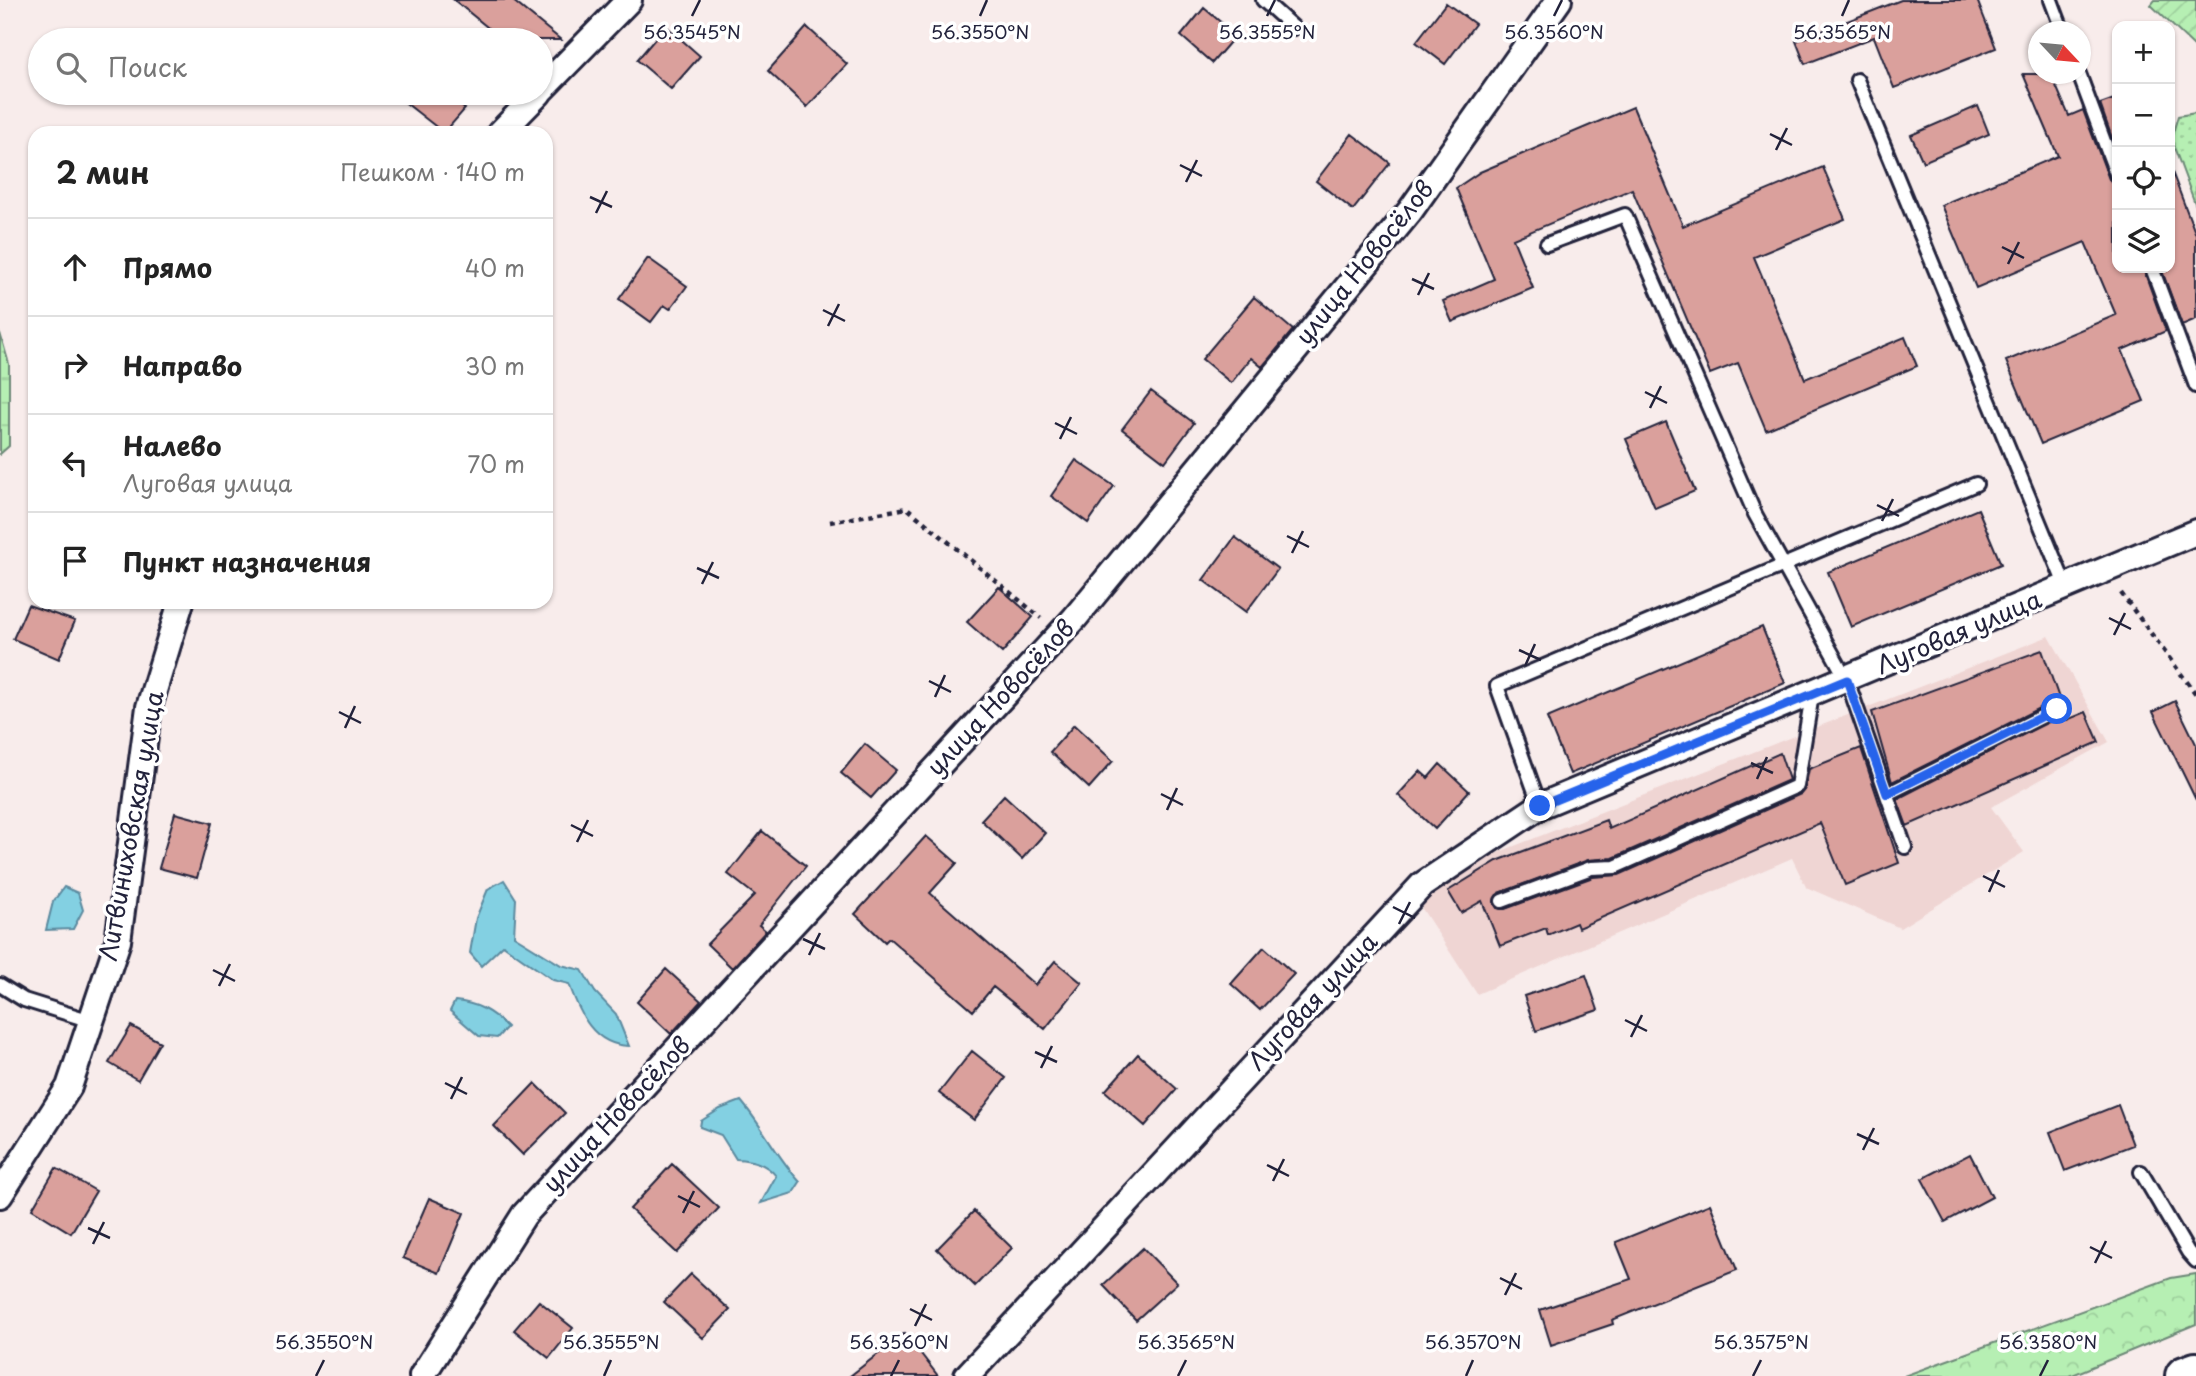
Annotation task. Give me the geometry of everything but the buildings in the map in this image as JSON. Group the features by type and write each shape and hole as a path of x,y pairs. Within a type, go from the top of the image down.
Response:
{"main road":[{"path":"2185,1376 2196,1372"}],"street":[{"path":"553,79 629,0"},
{"name":"улица Новосёлов","path":"422,1376 524,1215 1060,634 1410,211 1559,0"},
{"path":"507,126 527,105"},
{"name":"Луговая улица","path":"967,1376 1422,885 1540,806 1812,695 2196,532"},
{"name":"Литвиниховская улица","path":"0,1195 69,1087 118,941 149,707 179,609"}],"lane":[{"path":"1263,0 1294,29"},
{"path":"2051,0 2059,21"},
{"path":"1857,80 2066,587"},
{"path":"2083,84 2112,163"},
{"path":"1548,244 1625,215 1755,514 1847,680 1905,847"},
{"path":"2154,273 2196,386"},
{"path":"1540,806 1497,686 1976,484"},
{"path":"1502,901 1591,868 1615,867 1797,786 1812,695"},
{"path":"1887,794 2057,709"},
{"path":"0,985 24,1000 91,1021"},
{"path":"2141,1172 2196,1261"}],"path":[{"path":"830,522 907,508 1060,634"},
{"path":"2105,571 2196,694"}],"shaded area":[{"path":"2049,636 2109,742 1991,807 2024,852 1900,928 1806,887 1792,858 1477,994 1419,904 1489,856"}],"green space":[{"path":"2155,0 2196,0 2196,48 2175,28 2175,21 2168,21 2151,5"},
{"path":"2196,113 2196,206 2175,150 2175,126 2178,116"},
{"path":"0,333 9,364 9,446 0,454"},
{"path":"2196,1274 2196,1324 2070,1376 1904,1376 2171,1278"}],"water":[{"path":"504,880 516,899 514,936 561,965 582,970 595,992 616,1014 629,1046 606,1040 597,1034 583,1017 569,984 553,980 503,945 481,966 470,953 476,918 488,889"},
{"path":"64,887 78,893 83,910 73,929 46,930 53,902"},
{"path":"455,1001 483,1009 507,1027 497,1038 479,1036 450,1011"},
{"path":"741,1101 800,1182 793,1193 761,1203 776,1176 758,1163 736,1159 721,1135 700,1127 701,1121 720,1109"}],"route":[{"path":"1540,806 1847,680 1887,794 2057,709"}]}
